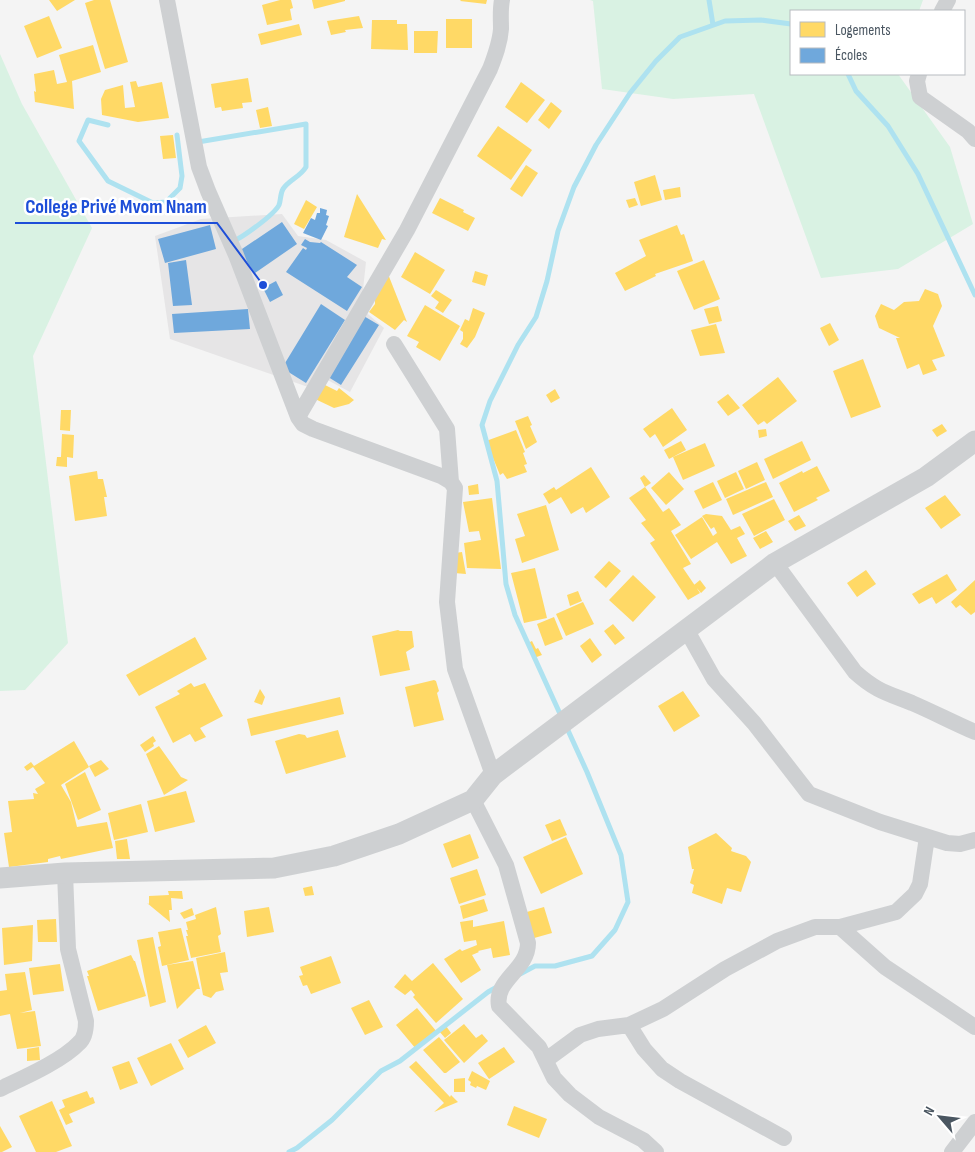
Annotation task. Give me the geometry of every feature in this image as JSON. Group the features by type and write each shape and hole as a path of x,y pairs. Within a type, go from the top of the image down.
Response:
{"street":[{"path":"167,0 199,167 236,255 298,417 303,424 313,430 441,476 455,488 446,602 455,669 493,775"},
{"path":"298,417 407,230 490,69 497,50 501,30 500,9 502,0"},
{"path":"919,75 917,81 920,97 968,131 975,139"},
{"path":"394,344 448,429 450,482"},
{"path":"0,878 65,873 274,868 334,856 399,834 473,800 493,775 775,564 926,477 975,441"},
{"path":"775,564 855,672 868,683 884,693 912,703 975,732"},
{"path":"686,629 714,679 754,723 809,794 880,822 947,843 960,844 975,840"},
{"path":"473,800 506,865 528,943 528,953 524,960 501,989 497,998 499,1006 539,1047 554,1078 570,1095 600,1117 643,1140 656,1152"},
{"path":"546,1060 580,1035 598,1029 629,1025 663,1008 725,969 777,941 815,927 840,927 896,912 915,894 920,884 927,837"},
{"path":"0,1089 52,1063 79,1044 86,1031 86,1021 68,948 65,873"},
{"path":"840,927 885,967 975,1026"},
{"path":"629,1025 644,1049 662,1069 680,1081 784,1138"},
{"path":"952,1152 975,1122"}],"shaded area":[{"path":"282,214 298,236 326,240 366,262 361,308 384,328 350,392 320,376 311,388 170,339 155,236 201,219"}],"green space":[{"path":"590,0 923,0 919,10 790,10 790,75 899,75 950,147 973,224 898,269 821,278 754,94 673,99 602,89 593,1"},
{"path":"0,54 22,104 92,228 33,356 68,643 25,690 0,691"}],"building: Logements":[{"path":"49,0 75,0 57,11"},
{"path":"94,0 110,0 128,62 105,69 85,3"},
{"path":"280,0 291,0 293,8 290,9 292,20 267,25 262,5"},
{"path":"312,0 345,0 345,1 314,9"},
{"path":"461,0 487,0 486,4"},
{"path":"49,16 62,48 37,58 24,26"},
{"path":"359,16 363,28 345,30 346,32 331,35 327,21"},
{"path":"446,19 472,19 472,48 446,48"},
{"path":"372,20 397,20 397,24 407,24 408,50 371,49"},
{"path":"299,24 302,35 261,45 258,34"},
{"path":"414,31 438,31 437,53 414,53"},
{"path":"93,45 101,72 72,81 74,109 35,102 34,74 54,70 57,84 67,82 59,55"},
{"path":"248,78 252,102 242,103 243,108 222,111 221,107 215,108 211,84"},
{"path":"136,81 138,87 162,82 169,118 138,122 102,115 101,99 105,90 123,85 125,108 135,107 130,82"},
{"path":"521,82 545,100 527,123 505,107"},
{"path":"551,102 562,111 549,129 538,120"},
{"path":"268,107 272,126 260,128 256,110"},
{"path":"498,126 532,150 511,180 477,156"},
{"path":"173,135 176,158 163,159 160,136"},
{"path":"526,165 538,173 522,197 510,189"},
{"path":"655,175 662,200 641,206 634,182"},
{"path":"680,187 681,197 665,200 663,190"},
{"path":"357,194 386,240 382,239 378,248 344,237"},
{"path":"440,198 475,218 468,231 432,213"},
{"path":"635,198 638,205 629,208 626,200"},
{"path":"306,200 317,207 304,229 294,224"},
{"path":"677,225 681,235 684,234 693,261 655,274 656,276 625,291 615,273 646,256 639,240"},
{"path":"415,252 445,270 430,294 401,277"},
{"path":"704,260 720,299 694,310 677,271"},
{"path":"475,271 488,275 485,286 472,282"},
{"path":"388,274 407,322 404,320 395,330 369,312 375,304 372,298"},
{"path":"925,289 938,294 942,306 933,326 945,356 932,360 937,370 923,375 919,364 907,369 896,338 900,338 879,328 875,316 881,304 894,310 904,302 919,301"},
{"path":"436,290 452,300 443,313 435,308 439,302 431,296"},
{"path":"425,305 460,326 440,361 416,347 419,342 407,336"},
{"path":"718,306 722,321 709,324 704,309"},
{"path":"473,308 485,313 475,337 467,348 460,344 463,339 463,332 460,330 465,319 469,321"},
{"path":"830,323 839,340 829,346 820,328"},
{"path":"716,324 725,353 700,356 691,330"},
{"path":"863,359 881,407 851,418 833,371"},
{"path":"778,377 797,401 767,424 764,421 758,425 742,405"},
{"path":"321,383 337,391 339,388 354,400 349,404 334,408 313,398"},
{"path":"555,389 560,398 551,403 546,395"},
{"path":"728,394 740,408 728,416 717,402"},
{"path":"672,408 687,430 663,447 655,434 650,438 643,429"},
{"path":"61,410 71,410 70,431 60,430"},
{"path":"528,416 537,442 526,449 515,421"},
{"path":"942,424 947,431 937,437 932,430"},
{"path":"766,429 767,436 759,438 758,430"},
{"path":"516,430 525,452 523,453 527,464 524,465 527,472 507,479 503,473 500,475 486,441"},
{"path":"62,434 74,435 73,458 67,457 67,467 56,466 57,457 61,457"},
{"path":"681,441 686,450 669,459 664,450"},
{"path":"802,441 811,460 773,479 764,459"},
{"path":"705,443 715,466 683,480 673,457"},
{"path":"757,462 765,480 746,489 738,471"},
{"path":"817,466 830,491 816,498 818,500 794,512 779,483 802,471 803,473"},
{"path":"591,467 610,497 586,513 583,507 571,514 561,497 549,504 543,494 554,487 556,490"},
{"path":"97,471 98,479 103,479 107,497 104,497 107,516 75,521 69,476"},
{"path":"669,472 684,489 666,505 651,488"},
{"path":"736,472 744,489 725,498 717,481"},
{"path":"644,475 651,483 645,487 640,478"},
{"path":"713,482 722,500 703,509 694,491"},
{"path":"766,482 773,497 733,515 726,499"},
{"path":"478,484 479,494 469,495 468,486"},
{"path":"645,487 663,512 669,508 681,525 671,531 691,564 683,568 700,593 688,600 650,543 655,540 641,523 646,520 629,498"},
{"path":"945,495 961,515 941,529 925,508"},
{"path":"492,498 501,569 467,568 464,543 481,540 479,531 469,532 463,502"},
{"path":"774,499 785,520 754,536 742,514"},
{"path":"546,505 559,550 522,563 515,539 525,536 517,514"},
{"path":"706,514 722,516 731,530 740,526 745,534 737,538 747,556 731,564 717,542 691,559 675,535 702,517 713,536 717,533 714,527 711,529 702,516"},
{"path":"799,515 806,526 795,531 788,521"},
{"path":"766,531 773,542 760,549 753,538"},
{"path":"462,552 466,574 454,573 455,553"},
{"path":"609,561 621,571 606,588 594,577"},
{"path":"535,568 547,618 524,623 511,573"},
{"path":"866,570 876,584 857,597 847,583"},
{"path":"947,574 957,590 936,604 932,597 919,604 912,594"},
{"path":"633,575 656,597 633,622 609,600"},
{"path":"700,580 706,588 701,593 694,585"},
{"path":"975,580 975,612 971,615 960,605 956,608 951,602"},
{"path":"578,591 582,601 570,606 567,595"},
{"path":"583,602 594,624 566,636 556,614"},
{"path":"554,617 563,639 545,646 537,624"},
{"path":"613,624 625,638 615,645 604,631"},
{"path":"398,630 412,631 414,647 406,652 410,670 380,676 372,636"},
{"path":"195,637 207,659 139,696 126,675"},
{"path":"590,638 602,655 592,663 580,646"},
{"path":"532,641 542,655 534,658 528,643"},
{"path":"434,680 439,691 437,693 444,720 414,727 405,687"},
{"path":"191,683 194,687 205,683 223,716 200,728 206,737 195,742 190,734 173,743 155,707 180,694 177,691"},
{"path":"260,689 265,697 262,705 254,702"},
{"path":"683,691 700,716 674,732 658,706"},
{"path":"340,697 344,714 251,736 247,719"},
{"path":"338,730 346,757 286,774 275,741 299,734 305,735 307,738"},
{"path":"153,736 156,741 153,743 154,746 145,752 140,745"},
{"path":"74,741 89,767 61,785 71,802 77,827 107,822 113,848 61,859 60,856 48,859 48,862 9,867 4,833 12,832 8,801 34,799 33,793 38,794 35,789 45,783 33,767 27,771 24,767 31,762 34,766"},
{"path":"159,746 181,777 188,780 164,795 146,754"},
{"path":"101,760 109,769 95,777 89,766"},
{"path":"85,772 101,810 78,820 65,784"},
{"path":"186,791 195,822 155,832 147,801"},
{"path":"141,804 148,832 114,840 108,813"},
{"path":"560,819 567,835 552,841 545,825"},
{"path":"716,833 732,848 731,851 746,856 751,862 741,892 727,888 722,904 692,893 694,885 690,883 694,869 692,869 688,847"},
{"path":"470,834 479,858 452,868 443,844"},
{"path":"566,837 583,874 541,894 523,857"},
{"path":"127,839 130,859 117,859 115,841"},
{"path":"477,869 486,895 459,904 450,878"},
{"path":"312,886 314,895 305,896 303,888"},
{"path":"168,891 182,891 183,899 171,898 170,922 147,903 149,904 149,896 169,895"},
{"path":"484,899 488,911 463,919 460,906"},
{"path":"216,907 221,934 218,936 221,952 191,958 186,936 188,936 186,930 188,930 186,922 196,919 195,915"},
{"path":"269,907 274,932 247,937 244,911"},
{"path":"544,907 552,933 520,942 513,916"},
{"path":"192,908 194,915 184,919 180,913"},
{"path":"56,919 57,942 38,942 37,920"},
{"path":"473,920 473,927 504,921 510,955 493,958 491,948 478,951 472,955 481,970 461,983 444,959 460,949 462,951 477,945 476,940 464,942 460,922"},
{"path":"33,925 32,961 4,965 2,928"},
{"path":"181,928 189,960 162,966 158,947 161,946 158,932"},
{"path":"153,937 166,1002 150,1007 137,940"},
{"path":"225,952 228,972 220,973 224,990 216,992 211,998 203,995 196,958"},
{"path":"131,955 135,961 146,996 98,1011 87,971"},
{"path":"331,956 341,983 311,994 307,985 303,986 299,976 303,975 300,967"},
{"path":"193,961 200,989 197,989 177,1009 167,965"},
{"path":"433,963 463,999 436,1023 413,997 415,995 411,990 405,995 394,987 405,974 412,981"},
{"path":"60,964 64,991 33,995 29,968"},
{"path":"25,972 32,1010 20,1013 35,1011 41,1046 17,1049 10,1014 0,1016 0,991 7,990 5,974"},
{"path":"369,1000 383,1027 365,1035 351,1008"},
{"path":"417,1008 437,1032 416,1049 396,1025"},
{"path":"464,1024 476,1038 482,1034 488,1041 464,1063 444,1040"},
{"path":"206,1025 216,1043 188,1058 178,1040"},
{"path":"446,1026 451,1033 445,1038 439,1031"},
{"path":"439,1037 460,1062 446,1073 423,1050"},
{"path":"171,1043 184,1069 151,1086 137,1058"},
{"path":"39,1047 40,1060 27,1061 27,1049"},
{"path":"504,1047 515,1062 489,1079 478,1063"},
{"path":"129,1061 138,1083 120,1090 112,1067"},
{"path":"416,1061 450,1097 451,1095 458,1102 434,1112 444,1103 409,1067"},
{"path":"472,1071 490,1081 486,1090 470,1085 471,1082 468,1080"},
{"path":"465,1078 465,1092 454,1092 454,1079"},
{"path":"87,1091 90,1098 93,1097 95,1103 69,1114 73,1122 66,1125 59,1110 65,1107 62,1100"},
{"path":"52,1101 72,1146 56,1152 36,1152 19,1116"},
{"path":"514,1106 547,1119 539,1138 507,1125"},
{"path":"0,1126 12,1147 2,1152 0,1152"}],"building: Écoles":[{"path":"320,208 327,210 326,215 329,216 326,225 328,226 321,240 303,233 311,218 315,220 317,213 320,213"},
{"path":"282,222 297,244 255,273 239,251"},
{"path":"210,225 216,249 165,263 158,239"},
{"path":"305,239 310,242 321,242 357,265 347,277 362,287 347,311 286,272 303,248 306,250 307,248 301,245"},
{"path":"186,260 192,305 173,306 168,263"},
{"path":"276,281 283,295 270,302 263,288"},
{"path":"321,304 345,320 306,383 282,368"},
{"path":"248,309 250,329 174,333 172,314"},
{"path":"362,315 379,325 341,385 325,375"}],"waterway":[{"path":"709,0 713,25"},
{"path":"561,716 515,615 506,584 497,481 482,425 490,401 518,345 536,317 547,281 558,231 574,187 596,145 630,93 656,61 680,37 725,21 761,20 790,24"},
{"path":"848,75 856,91 888,126 918,174 975,295"},
{"path":"108,125 88,120 79,141 108,181 153,203 166,202 180,188 182,176 177,135"},
{"path":"198,142 306,124 306,167 283,189 279,205 276,209 265,220 232,242"},
{"path":"520,974 535,966 555,966 592,956 615,930 628,902 621,855 566,726"},
{"path":"289,1152 297,1148 332,1120 381,1071 400,1061 497,987"}],"place":[{"name":"College Privé Mvom Nnam","path":"263,285"}]}
